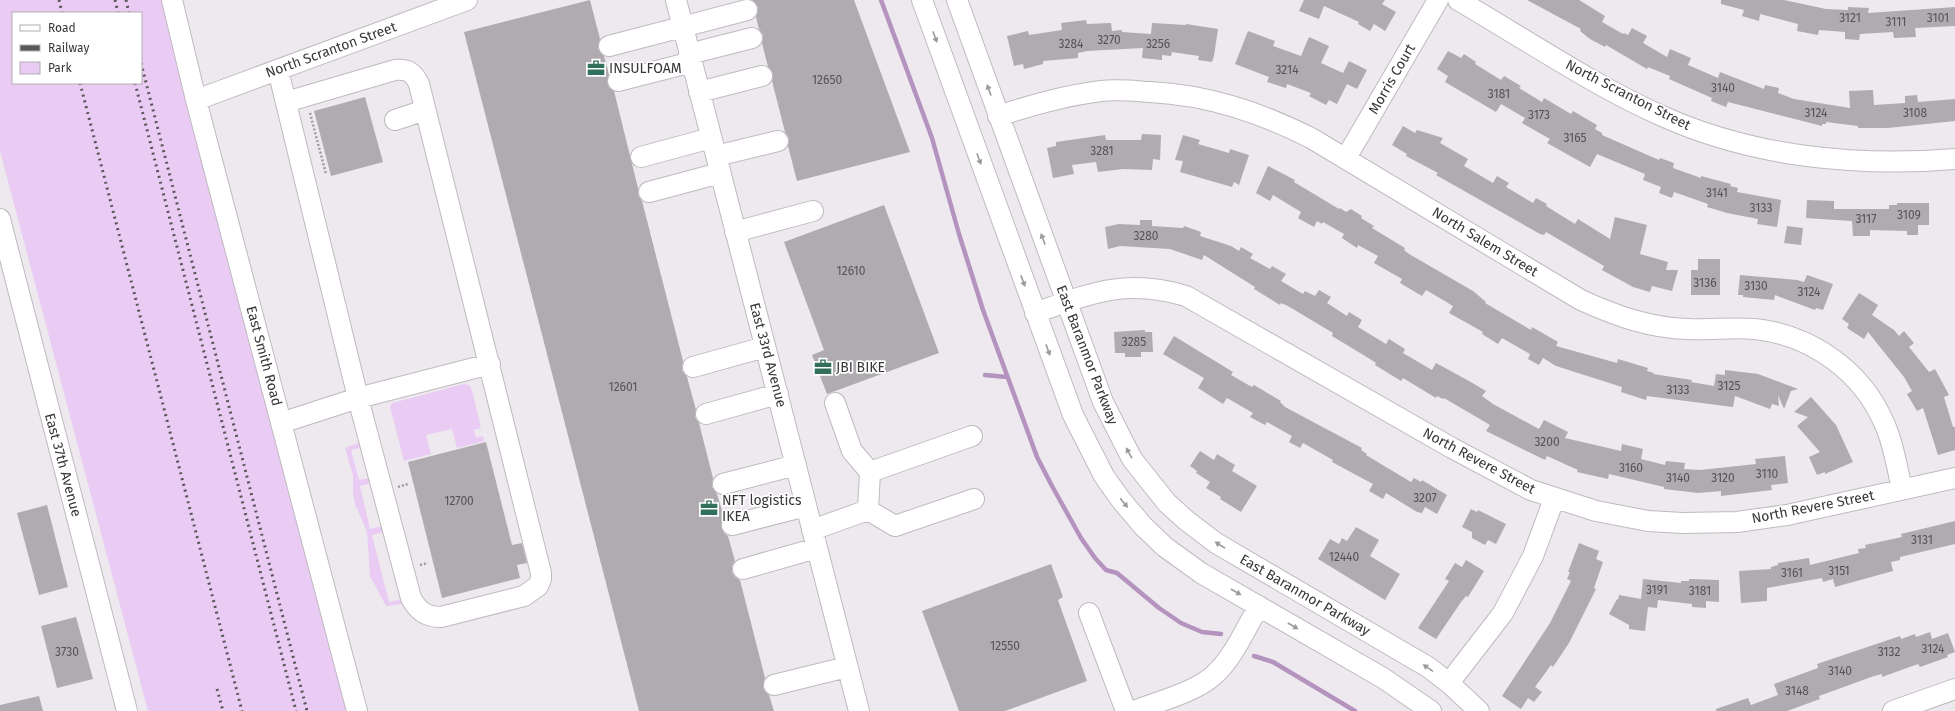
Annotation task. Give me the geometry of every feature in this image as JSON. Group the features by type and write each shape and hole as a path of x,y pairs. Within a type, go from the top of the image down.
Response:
{"street":[{"name":"East Smith Road","path":"172,0 196,100 357,711"},
{"name":"North Scranton Street","path":"196,100 467,0"},
{"name":"East 33rd Avenue","path":"676,0 858,711"},
{"path":"922,0 1073,415 1104,476 1121,500 1143,526 1182,559 1259,606 1383,678 1431,711"},
{"name":"East Baranmor Parkway","path":"957,0 1103,402 1118,434 1140,469 1167,503 1187,521 1216,543 1400,650 1449,683 1479,711"},
{"name":"Morris Court","path":"1346,158 1438,0"},
{"name":"North Scranton Street","path":"1458,0 1613,91 1662,116 1700,132 1766,149 1849,160 1891,162 1955,158"},
{"path":"609,46 747,10"},
{"path":"618,80 752,38"},
{"path":"278,70 358,398 411,598 416,607 428,616 441,617 524,596 538,586 541,580 541,573 490,364 419,84 415,75 402,69 383,72 286,102"},
{"path":"699,92 762,76"},
{"name":"North Salem Street","path":"998,116 1037,104 1102,91 1128,90 1169,93 1207,99 1241,108 1292,128 1346,158 1581,300 1607,312 1661,327 1689,329 1753,329 1769,331 1799,339 1814,347 1839,364 1869,396 1885,425 1902,489"},
{"path":"395,120 425,110"},
{"path":"641,157 716,155 778,141"},
{"path":"649,192 716,155"},
{"path":"736,232 812,212"},
{"name":"East 37th Avenue","path":"0,219 127,711"},
{"name":"North Revere Street","path":"1035,313 1095,292 1129,287 1166,290 1186,296 1452,448 1531,490 1554,499 1596,511 1648,521 1712,524 1787,515 1955,478"},
{"path":"693,367 766,347"},
{"path":"281,423 358,398 490,364"},
{"path":"706,414 778,394"},
{"path":"835,403 852,451 870,472 868,510"},
{"path":"870,472 972,436"},
{"path":"723,484 796,465"},
{"path":"868,510 895,526 974,499"},
{"path":"1449,683 1503,613 1533,556 1554,499"},
{"path":"732,525 806,506"},
{"path":"743,569 815,539 868,510"},
{"path":"1134,711 1188,690 1214,675 1228,660 1259,606"},
{"path":"1089,612 1126,711"},
{"path":"774,685 847,667"},
{"path":"1893,711 1955,688"}],"path":[{"path":"309,108 326,174"}],"green space":[{"path":"0,0 165,0 349,711 148,711 0,151"},
{"path":"464,384 469,385 472,390 481,428 474,430 476,438 483,436 484,441 457,448 452,429 426,435 431,454 404,461 390,407 392,403"},
{"path":"361,442 363,447 351,450 359,480 369,478 371,483 360,486 370,529 382,526 383,532 372,535 389,602 401,599 403,604 386,606 370,576 367,532 355,504 353,475 345,448"}],"building":[{"path":"590,0 600,39 598,49 604,56 609,74 607,83 614,91 638,188 638,195 642,201 683,361 682,370 687,377 696,410 695,417 699,423 713,478 712,487 717,494 724,517 721,527 724,533 728,536 735,561 732,566 732,572 735,577 740,580 765,678 763,688 769,695 774,711 639,711 464,32"},
{"path":"752,0 854,0 910,152 797,181 788,146 789,138 785,132 772,81 773,73 768,67 762,43 763,35 759,29 756,17 758,7"},
{"path":"1304,0 1385,0 1382,4 1396,12 1385,31 1374,24 1370,31 1358,24 1359,22 1324,6 1319,19 1299,11"},
{"path":"1527,0 1579,0 1605,16 1602,22 1623,34 1628,35 1632,28 1647,36 1643,43 1667,57 1670,49 1691,58 1688,65 1718,78 1720,72 1764,89 1765,85 1779,88 1778,93 1794,99 1850,108 1849,91 1873,90 1874,105 1905,103 1905,96 1917,95 1918,102 1955,99 1955,121 1888,128 1858,128 1858,126 1826,122 1826,124 1822,124 1822,126 1728,102 1726,107 1711,101 1712,98 1669,79 1670,76 1648,67 1647,69 1606,45 1605,47 1590,39 1580,31 1581,29"},
{"path":"1721,0 1784,0 1826,9 1848,10 1848,7 1869,8 1868,13 1955,7 1955,26 1915,28 1916,37 1894,38 1893,32 1860,34 1859,40 1845,39 1845,32 1819,30 1818,35 1797,31 1798,24 1760,14 1759,21 1742,16 1744,10 1721,4"},
{"path":"1086,20 1087,24 1111,23 1112,31 1122,30 1122,32 1151,34 1152,23 1186,24 1218,29 1214,56 1212,62 1198,60 1199,56 1172,52 1171,56 1162,55 1162,60 1142,58 1143,48 1087,51 1078,53 1078,58 1043,61 1043,64 1024,69 1023,64 1014,66 1007,36 1028,31 1029,35 1062,30 1061,23"},
{"path":"1248,31 1275,41 1273,46 1301,56 1309,37 1329,46 1321,63 1343,73 1349,61 1367,70 1357,89 1347,84 1337,104 1329,100 1326,105 1309,96 1311,93 1287,84 1286,88 1267,82 1269,77 1235,64"},
{"path":"1448,51 1461,58 1464,54 1476,62 1475,64 1501,80 1504,76 1521,86 1519,88 1542,102 1544,98 1571,114 1573,111 1597,125 1595,129 1602,133 1602,135 1659,160 1660,158 1674,163 1673,168 1701,178 1701,176 1731,184 1730,186 1738,188 1737,192 1781,200 1777,227 1757,224 1758,219 1727,213 1707,207 1708,204 1674,192 1672,198 1659,193 1661,187 1643,180 1645,174 1597,154 1590,167 1547,143 1550,139 1522,123 1525,118 1501,104 1496,112 1445,82 1448,76 1437,69"},
{"path":"365,97 383,162 331,176 314,111"},
{"path":"1403,126 1415,133 1417,130 1443,138 1440,143 1468,159 1464,166 1493,183 1497,176 1509,183 1506,187 1533,203 1536,198 1575,224 1578,219 1610,239 1615,217 1647,225 1640,254 1668,262 1666,270 1678,270 1672,291 1652,286 1650,292 1633,287 1602,270 1604,266 1546,232 1544,235 1540,234 1436,175 1438,173 1406,156 1407,154 1392,145"},
{"path":"1142,134 1161,135 1160,160 1153,159 1152,170 1123,169 1098,172 1096,162 1072,165 1074,174 1053,178 1047,148 1056,146 1056,142 1105,135 1106,140 1141,140"},
{"path":"1183,135 1200,140 1198,144 1229,153 1230,149 1249,155 1239,185 1234,182 1232,187 1180,172 1183,161 1175,160"},
{"path":"1268,166 1295,180 1294,182 1339,209 1340,208 1346,212 1351,209 1362,216 1361,218 1374,226 1372,228 1405,248 1404,250 1409,254 1473,291 1486,302 1485,303 1531,330 1532,327 1558,342 1556,346 1617,363 1618,359 1648,368 1647,371 1654,373 1653,374 1692,380 1691,382 1714,386 1716,374 1725,375 1725,370 1758,374 1798,389 1791,391 1784,409 1778,395 1779,406 1772,404 1770,409 1735,396 1733,407 1647,396 1646,400 1621,392 1622,387 1556,366 1543,358 1539,365 1528,359 1530,354 1502,338 1498,344 1482,334 1483,332 1449,313 1453,306 1443,300 1426,290 1422,296 1400,283 1402,279 1374,263 1378,256 1358,245 1357,248 1342,238 1344,234 1323,222 1322,224 1317,221 1314,227 1298,218 1301,212 1273,195 1270,201 1256,193"},
{"path":"1807,200 1834,201 1834,209 1889,209 1889,205 1897,205 1897,203 1929,203 1929,225 1918,225 1918,235 1907,235 1907,231 1870,230 1870,236 1853,236 1852,221 1806,218"},
{"path":"884,205 939,353 827,394 812,355 824,350 784,242"},
{"path":"1140,220 1152,220 1152,226 1183,228 1184,226 1201,232 1200,236 1231,246 1239,251 1241,247 1253,254 1250,258 1270,269 1272,266 1286,274 1281,281 1303,294 1305,291 1315,296 1319,290 1331,297 1327,303 1347,316 1349,312 1362,320 1358,327 1386,344 1389,339 1405,349 1403,353 1432,370 1436,363 1469,381 1486,391 1482,396 1493,404 1539,429 1544,420 1568,432 1565,438 1621,451 1622,444 1643,449 1641,459 1665,465 1666,461 1685,463 1684,469 1700,470 1756,464 1755,459 1785,456 1788,483 1771,485 1772,490 1721,496 1721,491 1698,493 1664,489 1664,487 1609,474 1608,479 1577,472 1578,470 1547,456 1545,460 1486,431 1490,425 1444,398 1443,399 1437,396 1436,398 1403,378 1401,381 1375,365 1376,363 1370,359 1332,336 1333,333 1288,306 1281,303 1280,305 1254,289 1255,287 1204,255 1202,260 1170,249 1120,246 1108,249 1105,227 1119,224 1140,225"},
{"path":"1787,226 1803,228 1801,245 1784,243"},
{"path":"1698,259 1720,259 1720,295 1691,295 1691,270 1698,270"},
{"path":"1740,275 1797,280 1804,282 1807,275 1833,284 1823,310 1816,308 1815,310 1775,295 1774,300 1743,297 1743,295 1738,295"},
{"path":"1859,293 1878,305 1872,315 1894,330 1899,336 1904,331 1914,343 1909,347 1929,372 1935,369 1949,395 1944,397 1953,427 1955,427 1955,450 1938,455 1923,408 1917,411 1907,394 1912,391 1904,377 1868,332 1864,339 1847,328 1849,324 1842,319"},
{"path":"1145,330 1145,332 1152,332 1153,352 1141,352 1141,357 1125,357 1125,353 1115,353 1114,332"},
{"path":"1174,336 1233,372 1231,375 1252,387 1254,385 1281,401 1280,402 1285,407 1362,448 1361,450 1367,454 1366,455 1411,482 1414,478 1421,482 1422,480 1447,495 1437,514 1425,507 1422,513 1417,512 1386,493 1383,499 1369,491 1373,484 1332,462 1333,460 1303,443 1300,448 1289,442 1292,436 1267,422 1265,425 1250,417 1253,413 1227,398 1223,404 1198,388 1204,378 1163,354"},
{"path":"1811,397 1836,425 1853,462 1825,474 1825,472 1817,475 1809,457 1820,452 1797,426 1808,417 1794,412"},
{"path":"486,442 512,545 522,543 527,563 517,565 520,578 442,598 408,462"},
{"path":"1200,451 1214,460 1217,454 1235,465 1232,471 1257,486 1241,512 1206,488 1210,482 1196,473 1197,471 1190,466"},
{"path":"47,505 68,587 39,595 17,513"},
{"path":"1471,509 1477,512 1478,510 1506,524 1496,544 1488,540 1485,545 1472,538 1472,532 1462,527"},
{"path":"1955,521 1955,544 1900,557 1900,560 1891,562 1893,571 1835,587 1833,579 1823,582 1822,578 1767,588 1767,601 1741,603 1739,571 1771,569 1771,567 1778,565 1778,563 1809,558 1810,565 1859,553 1858,549 1866,548 1865,545 1902,537 1901,534"},
{"path":"1356,527 1379,540 1370,556 1400,574 1385,600 1318,559 1330,539 1339,544 1342,538 1347,541"},
{"path":"1579,543 1599,551 1596,559 1603,562 1594,588 1596,589 1569,643 1553,667 1551,665 1535,687 1542,692 1534,702 1528,698 1521,709 1502,696 1550,623 1571,581 1567,579 1570,572 1568,572"},
{"path":"1466,560 1484,571 1468,597 1466,596 1461,602 1436,639 1418,628 1449,581 1445,579 1455,563 1462,567"},
{"path":"1051,564 1063,597 1058,600 1087,681 1005,711 959,711 922,611"},
{"path":"1643,579 1681,583 1681,581 1689,581 1689,579 1719,580 1719,602 1706,601 1706,608 1692,607 1692,604 1658,600 1657,608 1648,607 1645,631 1629,629 1629,625 1609,614 1617,599 1618,600 1619,595 1641,599"},
{"path":"76,617 93,679 57,688 41,626"},
{"path":"1930,632 1932,639 1948,633 1955,652 1947,655 1948,657 1920,667 1918,664 1882,677 1882,674 1874,676 1819,696 1820,699 1787,711 1716,711 1716,709 1748,698 1751,705 1778,695 1774,684 1818,668 1817,664 1900,636 1901,639 1915,634 1916,637"},
{"path":"39,696 43,711 0,711 0,705"}],"waterway":[{"path":"881,0 932,138 959,234 983,310 1037,457 1052,486 1081,538 1095,558 1106,570 1117,573 1159,608 1181,623 1202,632 1221,634"},
{"path":"985,375 1007,377"},
{"path":"1254,656 1273,662 1355,711"}],"railway":[{"path":"59,0 62,12"},
{"path":"115,0 118,12"},
{"path":"126,0 129,12"},
{"path":"142,67 307,711"},
{"path":"80,84 242,711"},
{"path":"135,84 296,711"},
{"path":"217,689 223,711"}],"place":[{"name":"INSULFOAM","path":"596,68"},
{"name":"JBI BIKE","path":"823,367"},
{"name":"NFT logistics IKEA","path":"709,508"}]}
